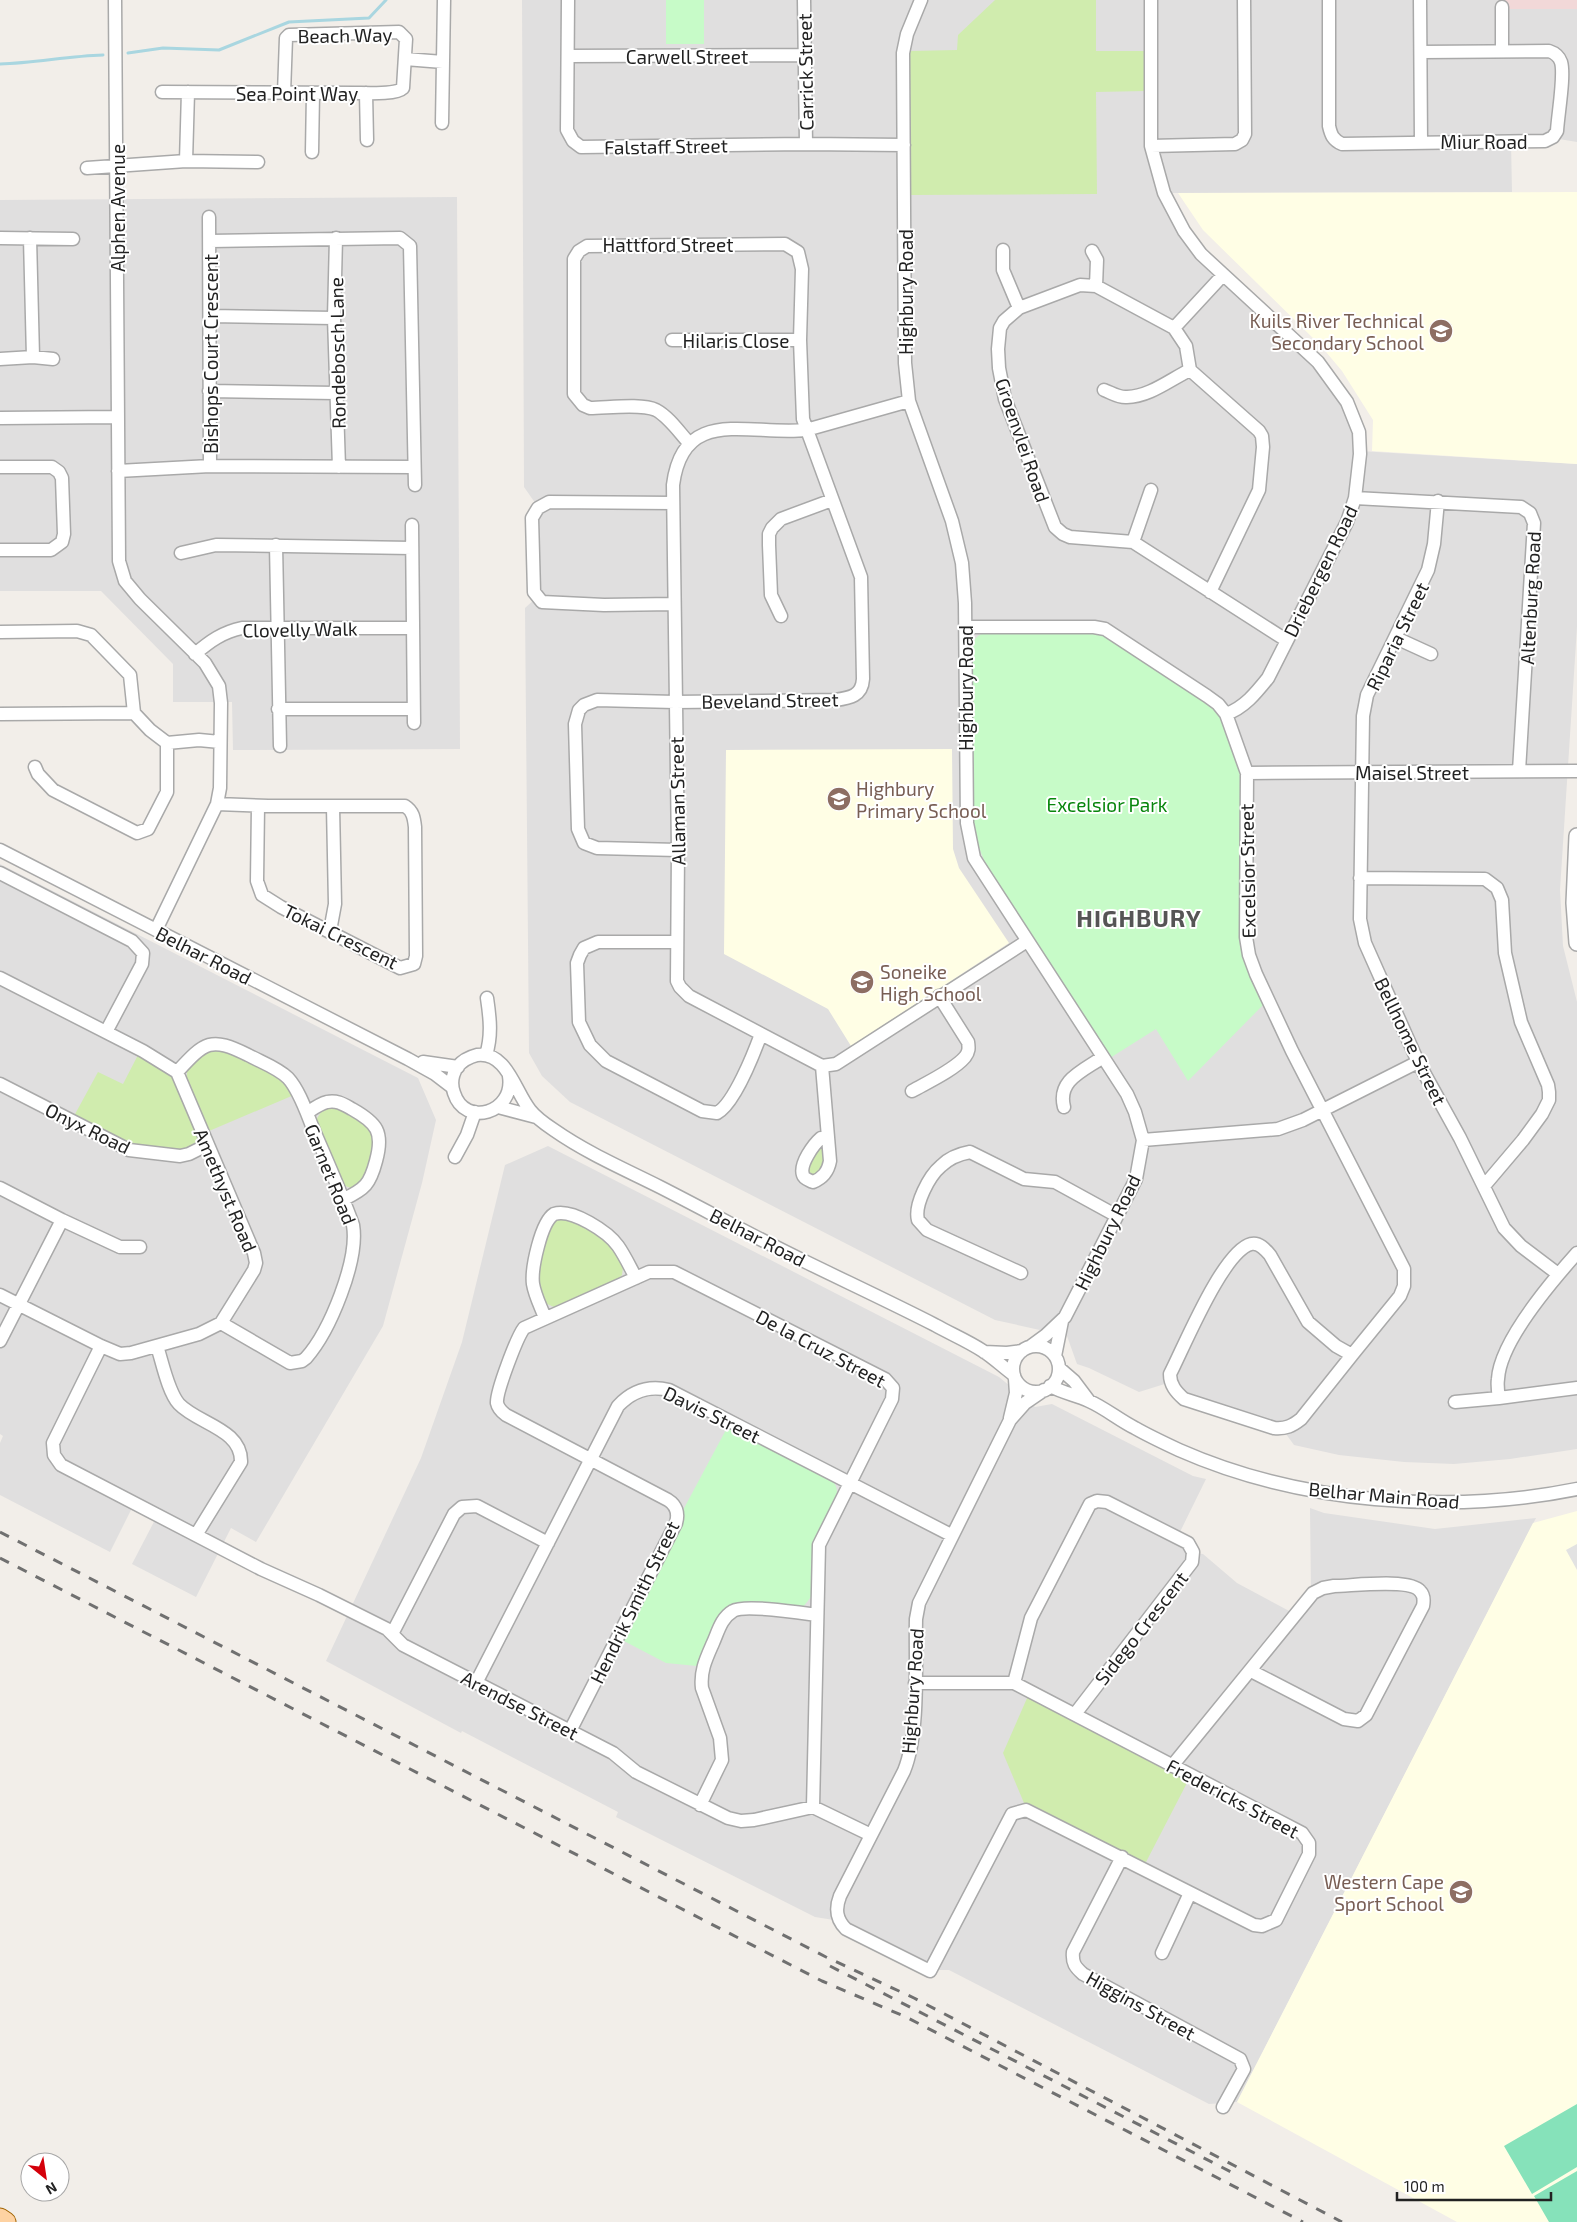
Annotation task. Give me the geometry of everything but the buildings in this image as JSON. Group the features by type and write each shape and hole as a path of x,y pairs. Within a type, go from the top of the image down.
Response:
{"main road":[{"path":"0,2218 6,2222"}],"street":[{"name":"Alphen Avenue","path":"115,0 119,561 125,580 140,599 205,663 219,686 222,703 218,804"},
{"path":"442,123 444,0"},
{"name":"Falstaff Street","path":"568,0 567,130 573,141 581,147 806,144 904,145"},
{"name":"Carrick Street","path":"804,0 806,144"},
{"name":"Highbury Road","path":"921,0 907,34 903,53 905,363 910,402 959,548 964,583 966,802 969,840 974,858 1127,1094 1135,1112 1143,1140 1136,1179 1062,1321 1055,1356"},
{"name":"Driebergen Road","path":"1151,0 1150,146 1164,193 1184,231 1200,254 1318,362 1347,402 1359,432 1360,454 1356,498 1347,522 1268,678 1236,710 1226,714"},
{"path":"1150,146 1235,144 1242,140 1245,134 1244,0"},
{"name":"Miur Road","path":"1329,0 1331,134 1337,142 1342,144 1545,141 1553,137 1557,131 1562,67 1558,56 1550,51 1421,52"},
{"path":"1420,0 1421,142"},
{"path":"1502,7 1502,51"},
{"name":"Beach Way","path":"284,93 286,38 293,34 399,32 406,39 405,59"},
{"name":"Carwell Street","path":"568,56 805,56"},
{"path":"405,59 443,62"},
{"name":"Sea Point Way","path":"162,92 366,93 401,90 405,59"},
{"path":"186,161 188,92"},
{"path":"312,152 313,93"},
{"path":"366,93 367,140"},
{"path":"87,168 186,161 258,162"},
{"name":"Bishops Court Crescent","path":"210,217 210,466"},
{"path":"0,238 73,239"},
{"path":"30,238 33,356"},
{"name":"Rondebosch Lane","path":"336,238 334,318 339,467"},
{"name":"Bishops Court Crescent","path":"210,242 400,238 410,246 415,485"},
{"name":"Hattford Street","path":"689,443 668,420 654,409 645,407 590,408 583,405 574,394 574,259 579,251 587,246 594,244 785,244 798,252 801,260 800,340 803,419 806,430"},
{"path":"1003,250 1003,270 1019,308"},
{"path":"1092,251 1097,260 1096,286 1174,328 1186,346 1190,370 1259,431 1262,436 1263,447 1259,490 1210,592"},
{"path":"1174,328 1223,275"},
{"name":"Groenvlei Road","path":"1096,286 1080,285 1019,308 1004,320 1000,328 999,368 1001,385 1055,527 1070,537 1133,542 1286,640"},
{"path":"210,316 334,318"},
{"name":"Hilaris Close","path":"672,340 800,340"},
{"path":"0,359 33,356 53,359"},
{"path":"1104,390 1119,396 1134,396 1147,392 1190,370"},
{"path":"209,391 336,393"},
{"path":"689,443 698,435 713,431 790,432 806,430 910,402"},
{"path":"0,418 118,417"},
{"name":"Beveland Street","path":"675,702 835,700 854,696 863,687 861,577 806,430"},
{"name":"Allaman Street","path":"689,443 679,456 675,468 673,503 678,850 677,981 689,996 822,1066"},
{"name":"Bishops Court Crescent","path":"118,471 210,466 414,467"},
{"path":"0,468 52,467 60,472 62,478 64,534 62,542 51,550 0,550"},
{"path":"1133,542 1152,490"},
{"name":"Altenburg Road","path":"1356,498 1521,507 1530,513 1534,523 1519,771"},
{"path":"781,616 771,596 769,534 775,523 781,519 832,500"},
{"name":"Riparia Street","path":"1362,772 1363,716 1367,695 1428,570 1434,544 1438,501"},
{"path":"673,503 549,502 538,508 532,518 534,592 542,602 604,605 674,604"},
{"path":"412,526 414,723"},
{"path":"181,553 216,545 412,548"},
{"path":"276,545 280,746"},
{"name":"Excelsior Street","path":"965,627 1094,627 1105,629 1207,696 1218,704 1226,714 1247,773 1246,937 1250,955 1292,1051 1404,1269 1404,1286 1400,1296 1301,1420 1291,1426 1283,1429 1265,1425 1184,1399 1177,1393 1170,1380 1170,1374 1227,1264 1245,1246 1253,1244 1264,1247 1270,1255 1308,1322 1336,1346 1352,1355"},
{"name":"Clovelly Walk","path":"195,654 214,638 229,631 242,628 412,628"},
{"path":"0,632 77,631 91,635 130,675 134,713 150,730 167,744 199,740 220,742"},
{"path":"1396,638 1431,654"},
{"path":"675,702 591,701 579,710 576,716 576,734 578,829 584,843 597,848 678,850"},
{"path":"278,709 413,709"},
{"path":"0,714 134,713"},
{"path":"35,766 38,774 53,790 137,833 148,828 168,792 167,744"},
{"name":"Maisel Street","path":"1247,773 1577,771"},
{"name":"Bellhome Street","path":"1362,772 1360,791 1360,919 1362,931 1372,959 1418,1062 1509,1234 1521,1246 1558,1274"},
{"path":"156,930 218,804"},
{"name":"Tokai Crescent","path":"218,804 333,807 405,806 414,815 415,827 415,960 408,967 400,968 330,931 280,908 260,892 257,881 258,806"},
{"path":"330,931 334,904 333,807"},
{"path":"1577,836 1574,903 1577,943"},
{"name":"Belhar Road","path":"0,850 408,1059 435,1074 452,1087"},
{"path":"0,873 120,934 140,948 143,953 142,964 106,1032"},
{"path":"1360,878 1485,880 1492,883 1502,900 1505,953 1521,1022 1548,1085 1549,1100 1542,1114 1523,1140 1484,1186"},
{"path":"827,1138 822,1066 836,1064 1027,941"},
{"path":"677,942 598,942 584,948 577,963 579,1022 590,1045 598,1054 606,1061 702,1110 717,1113 727,1106 754,1056 761,1034"},
{"path":"0,978 144,1051 177,1072"},
{"path":"912,1091 958,1063 966,1056 969,1049 968,1042 939,996"},
{"path":"486,1056 490,1043 491,1026 487,998"},
{"name":"Garnet Road","path":"177,1072 195,1052 205,1046 223,1044 285,1075 293,1084 307,1113 344,1199 353,1225 354,1244 337,1307 306,1358 302,1361 290,1363 221,1323"},
{"path":"486,1056 500,1062 509,1076 509,1092 506,1099 498,1107 486,1112 475,1112 464,1107 458,1102 452,1087 454,1073 458,1067 470,1057 486,1056"},
{"path":"1064,1107 1063,1092 1068,1082 1103,1057"},
{"name":"Belhar Road","path":"408,1059 441,1066 458,1067"},
{"path":"1143,1140 1278,1129 1322,1110 1418,1062"},
{"name":"Amethyst Road","path":"177,1072 255,1259 251,1276 221,1323"},
{"name":"Belhar Road","path":"509,1076 524,1102 536,1117 581,1147 984,1352 1015,1377"},
{"name":"Onyx Road","path":"0,1084 129,1150 180,1156 190,1154 207,1145"},
{"path":"307,1113 320,1104 338,1101 366,1116 375,1125 379,1134 381,1142 373,1176 363,1190 344,1199"},
{"name":"Belhar Road","path":"498,1107 536,1117"},
{"path":"455,1157 467,1135 475,1112"},
{"path":"1022,1273 927,1230 918,1220 917,1206 929,1182 939,1167 950,1159 970,1152 1024,1179 1055,1182 1117,1216"},
{"path":"0,1188 120,1247 140,1247"},
{"path":"545,1318 535,1293 533,1274 544,1225 554,1214 570,1213 604,1232 618,1246 636,1278"},
{"path":"0,1341 62,1220"},
{"path":"1499,1398 1498,1378 1509,1344 1558,1274 1577,1253"},
{"name":"De la Cruz Street","path":"590,1459 506,1415 500,1410 497,1403 501,1387 524,1328 649,1272 674,1272 888,1381 893,1388 893,1396 819,1545 813,1807"},
{"path":"0,1295 101,1346 124,1354 205,1332 221,1323"},
{"name":"Highbury Road","path":"1026,1348 1062,1321"},
{"name":"Arendse Street","path":"101,1346 53,1443 54,1455 61,1465 261,1569 347,1608 387,1629 403,1645 614,1753 636,1772 728,1818 742,1821 754,1820 813,1807"},
{"path":"157,1346 174,1395 180,1405 232,1438 240,1450 240,1462 196,1535"},
{"path":"1044,1347 1055,1356 1059,1368 1058,1375 1047,1388 1038,1392 1024,1388 1015,1377 1015,1359 1026,1348 1044,1347"},
{"name":"Belhar Road","path":"984,1352 1007,1353 1026,1348"},
{"path":"1059,1368 1074,1381 1090,1401"},
{"name":"Highbury Road","path":"1010,1420 1016,1393 1015,1377"},
{"name":"Davis Street","path":"476,1683 618,1406 634,1392 655,1388 669,1390 951,1535"},
{"path":"1047,1388 1090,1401"},
{"name":"Highbury Road","path":"1047,1388 1025,1403 1010,1420 919,1602 911,1753 904,1771 838,1902 838,1919 846,1929 930,1971 1007,1822 1012,1814 1017,1811 1026,1810 1122,1857"},
{"path":"1456,1402 1577,1388"},
{"name":"Belhar Main Road","path":"1090,1401 1135,1428 1179,1450 1222,1466 1316,1492 1445,1503 1482,1502 1577,1489"},
{"name":"Hendrik Smith Street","path":"570,1731 677,1520 677,1512 671,1502 590,1459"},
{"name":"Sidego Crescent","path":"1014,1683 1031,1618 1090,1504 1097,1500 1107,1502 1185,1541 1193,1549 1192,1562 1075,1714"},
{"path":"392,1634 454,1514 462,1506 477,1506 548,1543"},
{"path":"1172,1766 1313,1593 1323,1588 1405,1584 1420,1590 1423,1596 1423,1606 1366,1715 1358,1721 1344,1719 1251,1670"},
{"path":"700,1805 722,1760 722,1748 702,1688 701,1679 702,1670 721,1625 731,1612 743,1608 818,1615"},
{"name":"Fredericks Street","path":"915,1683 1014,1683 1302,1833 1308,1839 1310,1847 1310,1854 1276,1920 1271,1923 1254,1926 1122,1857"},
{"path":"813,1807 871,1835"},
{"name":"Higgins Street","path":"1122,1857 1073,1952 1073,1960 1076,1967 1083,1974 1240,2059 1244,2069 1223,2107"},
{"path":"1162,1952 1190,1892"}],"shaded area":[{"path":"522,0 1502,0 1503,9 1577,9 1577,142 1553,138 1511,142 1512,192 1166,193 1184,230 1348,401 1360,451 1577,464 1577,627 1560,890 1563,946 1577,1002 1577,1449 1510,1459 1454,1464 1404,1462 1339,1455 1294,1445 1283,1430 1200,1407 1171,1382 1139,1392 1077,1364 1067,1336 995,1320 570,1102 542,1076 529,1053 525,608 536,598 538,507 524,487"},
{"path":"1502,0 1577,0 1577,9 1503,9"},
{"name":"Kuils River Technical Secondary School","path":"1577,192 1577,464 1372,451 1373,420 1342,371 1321,346 1203,230 1178,193"},
{"path":"457,197 460,749 233,750 232,702 173,702 173,664 101,591 0,591 0,200"},
{"path":"952,749 953,849 959,868 1009,943 851,1046 828,1009 724,954 726,750"},
{"path":"0,864 418,1078 436,1120 422,1183 383,1326 256,1542 231,1528 196,1597 132,1564 157,1516 134,1504 110,1552 0,1495 0,1443 3,1436 0,1434"},
{"path":"548,1146 999,1377 1035,1407 1052,1404 1193,1476 1206,1479 1178,1536 1194,1553 1203,1554 1237,1583 1293,1613 1311,1591 1310,1508 1324,1513 1435,1529 1536,1518 1237,2102 1209,2104 949,1970 930,1970 840,1921 815,1917 616,1817 618,1812 462,1731 461,1733 326,1661 421,1458 462,1342 505,1165"},
{"name":"Western Cape Sport School","path":"1577,1511 1577,2222 1457,2222 1237,2102 1533,1523"},
{"path":"1577,1544 1577,1570 1566,1550"}],"green space":[{"path":"666,0 704,0 704,44 666,44"},
{"path":"995,0 1096,0 1096,51 1145,51 1145,91 1096,92 1097,194 910,195 910,51 957,50 958,35"},
{"name":"Excelsior Park","path":"1093,631 1102,633 1210,704 1220,716 1241,770 1243,951 1264,1004 1188,1081 1156,1029 1110,1058 992,875 979,847 973,826 971,646 974,641 979,635 987,632"},
{"path":"219,1047 284,1080 294,1095 209,1131 187,1079 187,1071 207,1049"},
{"path":"138,1055 173,1076 199,1139 187,1151 136,1147 74,1116 98,1072 123,1084"},
{"path":"335,1106 366,1120 376,1136 366,1181 353,1189 343,1185 316,1120 323,1109"},
{"path":"823,1143 823,1166 813,1176 808,1173 810,1165 815,1152"},
{"path":"564,1216 599,1234 610,1243 623,1267 622,1275 618,1279 554,1307 545,1303 541,1292 539,1273 541,1255 549,1225 551,1222"},
{"path":"728,1426 832,1480 835,1484 836,1498 813,1543 811,1597 803,1607 722,1617 697,1666 666,1663 622,1640 682,1512"},
{"path":"1028,1696 1189,1779 1145,1864 1032,1805 1024,1803 1003,1753"},
{"path":"1577,2104 1577,2167 1532,2194 1504,2146"},
{"path":"1577,2171 1577,2222 1549,2222 1534,2196"}],"waterway":[{"path":"128,53 163,48 219,50 289,22 369,18 386,0"},
{"path":"0,64 103,55"}],"railway":[{"path":"0,1532 826,1957 914,1998 1342,2222"},
{"path":"0,1558 822,1981 906,2017 1303,2222"},
{"path":"830,1966 1239,2176"}],"place":[{"name":"Kuils River Technical Secondary School","path":"1441,331"},
{"name":"Highbury Primary School","path":"839,799"},
{"name":"Soneike High School","path":"862,982"},
{"name":"Western Cape Sport School","path":"1461,1892"}],"district":[{"name":"HIGHBURY","path":"1139,917"}]}
